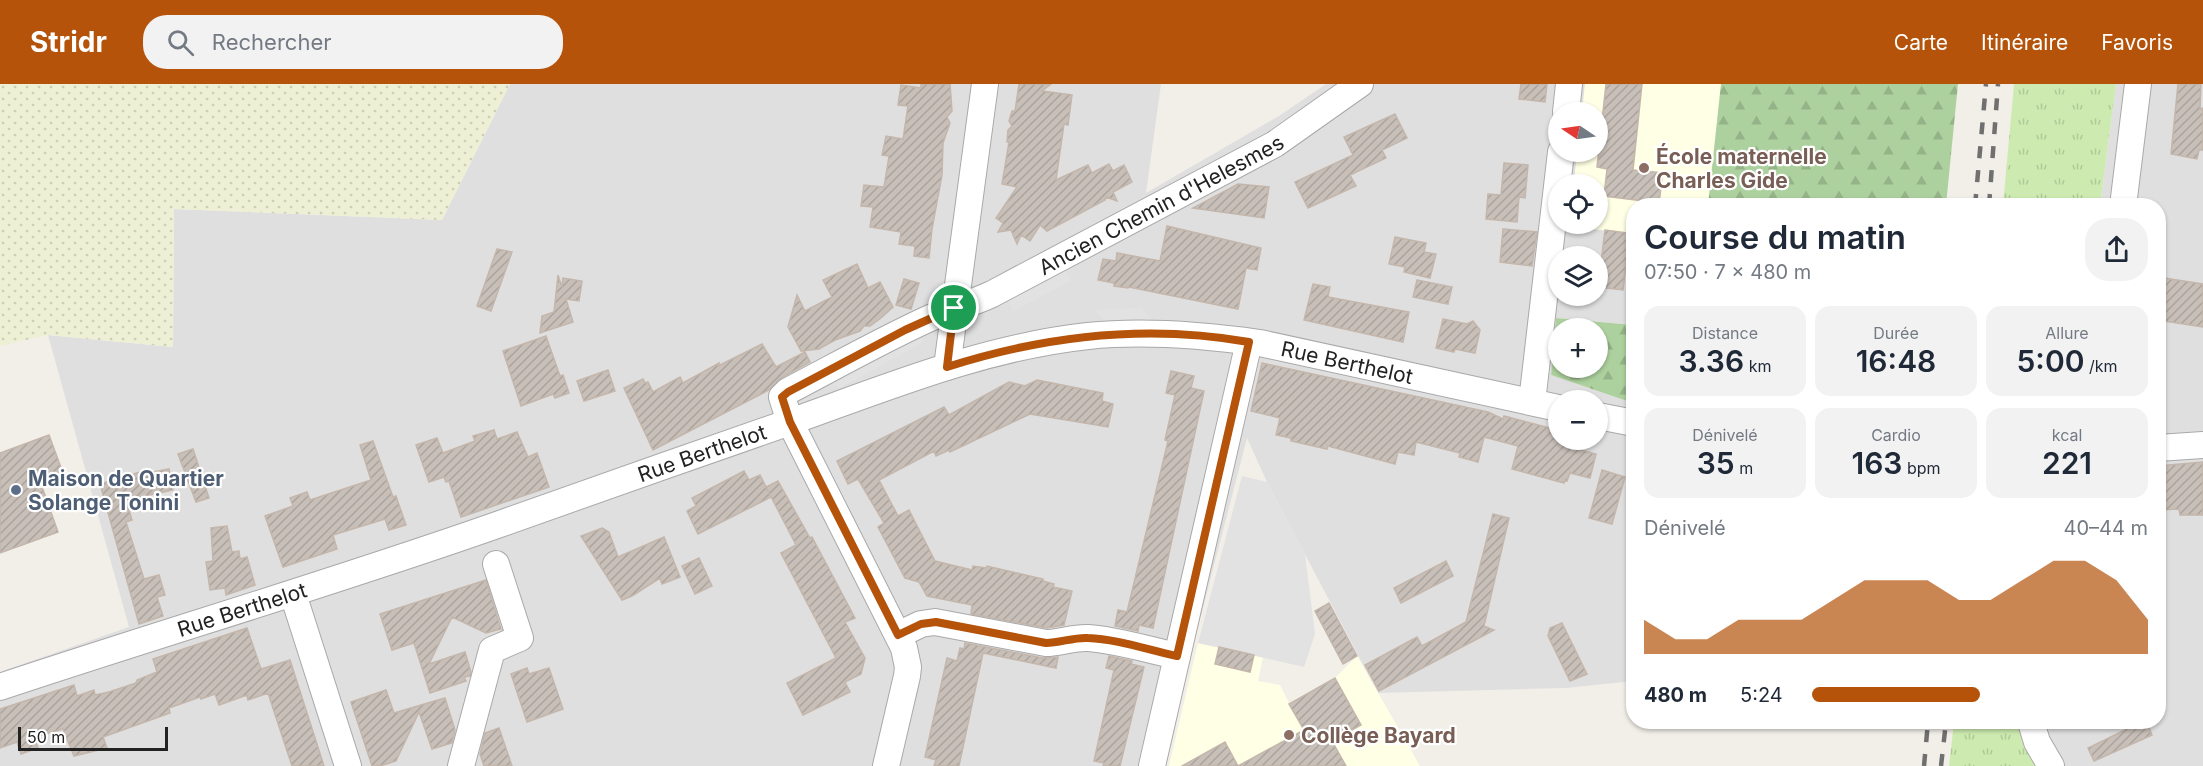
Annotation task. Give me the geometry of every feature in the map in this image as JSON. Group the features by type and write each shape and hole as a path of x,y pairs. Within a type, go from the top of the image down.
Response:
{"street":[{"path":"947,367 985,84"},
{"name":"Ancien Chemin d'Helesmes","path":"790,422 782,397 788,392 905,330 992,294 1275,144 1360,84"},
{"path":"1567,102 1569,84"},
{"path":"2124,198 2138,84"},
{"path":"1532,402 1560,162"},
{"name":"Rue Berthelot","path":"0,687 293,594 483,530 947,367 1011,349 1092,336 1172,334 1249,342 1548,406"},
{"path":"1152,766 1249,342"},
{"path":"1608,418 1626,421"},
{"path":"790,422 898,635 907,658 907,676 886,766"},
{"path":"2166,447 2203,445"},
{"path":"461,766 492,650 520,638 496,564"},
{"path":"293,594 348,766"},
{"path":"898,635 921,624 936,622 1046,643 1063,642 1076,638 1096,639 1177,656"},
{"path":"2033,729 2037,742 2051,766"}],"shaded area":[{"path":"0,84 510,84 442,220 174,209 173,347 48,335 0,346"},
{"path":"510,84 1161,84 1146,193 1279,116 1326,84 1585,84 1583,102 1548,102 1548,162 1576,162 1575,174 1548,174 1548,234 1608,234 1608,231 1626,233 1626,324 1608,323 1608,318 1548,318 1548,378 1560,378 1595,390 1548,390 1548,450 1608,450 1608,394 1626,401 1626,682 1566,688 1378,693 1267,482 1247,438 1162,766 0,766 0,672 129,627 48,335 173,347 174,209 442,220"},
{"name":"École maternelle Charles Gide","path":"1585,84 1721,84 1709,198 1626,198 1626,233 1608,231 1608,174 1575,174 1576,162 1608,162 1608,102 1583,102"},
{"path":"2116,84 2203,84 2203,766 2035,766 2023,729 2166,729 2166,198 2101,198"},
{"path":"1064,267 1071,281 1013,311 1006,297"},
{"path":"1141,308 1155,322 1107,323 1094,310"},
{"path":"908,334 925,341 840,388 821,380"},
{"path":"1242,476 1267,482 1305,554 1315,634 1304,667 1198,643"},
{"name":"Collège Bayard","path":"1198,643 1263,657 1258,681 1280,685 1289,703 1335,678 1357,656 1420,766 1169,766"}],"green space":[{"path":"1721,84 1958,84 1947,198 1709,198"},
{"path":"2014,84 2116,84 2101,198 2004,198"},
{"path":"1608,323 1626,324 1626,401 1608,394 1608,390 1595,390 1560,378 1608,378"},
{"path":"1953,729 2023,729 2035,766 1949,766"}],"building":[{"path":"921,84 950,84 952,111 947,117 950,123 943,143 942,175 929,258 914,256 915,246 899,244 901,232 870,227 873,207 861,206 864,185 884,187 889,156 882,155 886,136 903,139 908,106 898,105 901,85 921,88"},
{"path":"1019,84 1051,84 1042,91 1072,95 1068,125 1064,124 1056,180 1088,165 1092,173 1109,164 1113,171 1124,165 1132,182 1113,192 1117,201 1106,197 1105,200 1047,231 1040,225 1030,241 1021,235 1017,244 1011,230 998,232 1003,223 996,218 1017,187 1002,184 1009,142 1007,142 1008,130 1012,126 1009,121 1012,111 1015,111"},
{"path":"1521,84 1547,84 1545,102 1519,99"},
{"path":"1606,84 1642,84 1633,170 1663,173 1660,198 1608,197 1607,169 1597,167 1598,162 1608,162 1608,102 1604,102"},
{"path":"2178,84 2201,84 2203,150 2199,150 2197,159 2171,154"},
{"path":"1395,114 1407,138 1382,150 1386,158 1350,175 1356,186 1308,208 1295,182 1353,155 1344,137"},
{"path":"1504,163 1528,165 1525,198 1519,197 1517,222 1486,219 1488,194 1501,195"},
{"path":"1238,184 1269,187 1264,218 1193,208"},
{"path":"1167,226 1261,248 1257,270 1246,268 1238,309 1114,286 1114,283 1098,280 1103,259 1116,261 1117,253 1160,261"},
{"path":"1503,229 1537,232 1532,266 1500,262"},
{"path":"1608,230 1626,233 1623,290 1608,288 1608,246 1603,246 1605,234 1608,234"},
{"path":"1395,237 1426,243 1424,252 1436,254 1430,278 1404,272 1405,267 1389,264"},
{"path":"497,249 512,252 491,311 477,306"},
{"path":"857,264 868,288 880,282 893,307 870,326 864,326 860,331 835,340 819,349 801,351 788,327 797,295 805,311 832,297 823,280"},
{"path":"558,275 562,287 563,278 582,281 579,301 566,299 573,322 540,333 542,316 554,312"},
{"path":"2166,278 2203,284 2203,327 2166,321"},
{"path":"904,279 919,283 911,309 896,305"},
{"path":"1417,280 1452,287 1448,304 1413,297"},
{"path":"1313,284 1330,287 1328,297 1409,312 1403,342 1304,320"},
{"path":"1443,319 1467,324 1473,321 1480,330 1475,353 1436,348"},
{"path":"546,336 560,376 563,375 569,393 555,398 553,394 521,406 503,351"},
{"path":"762,344 776,367 805,352 810,362 781,378 769,390 653,450 624,388 643,379 645,383 648,382 653,392 680,377 683,383 719,363 718,366"},
{"path":"1262,363 1488,412 1503,419 1504,416 1548,427 1548,450 1581,450 1596,454 1590,478 1570,473 1564,483 1512,469 1518,446 1484,437 1478,462 1459,457 1460,453 1416,442 1414,455 1398,452 1395,464 1328,446 1327,449 1291,441 1291,438 1276,435 1280,418 1251,411"},
{"path":"608,370 615,391 584,401 577,381"},
{"path":"1171,371 1194,376 1191,388 1204,391 1153,628 1139,625 1138,631 1115,626 1118,610 1127,612 1168,441 1165,440 1175,395 1166,393"},
{"path":"1037,380 1103,393 1102,401 1113,404 1108,427 1030,414 950,452 949,450 936,456 934,451 879,480 898,516 909,510 935,561 972,570 973,566 986,568 987,566 1043,579 1043,581 1054,584 1053,587 1072,591 1064,625 1047,628 971,614 972,605 927,596 919,582 905,578 878,527 884,523 858,479 848,484 837,461 944,407 949,415 1009,382 1025,386"},
{"path":"494,430 497,439 517,432 528,457 537,453 549,487 461,517 449,481 446,482 444,477 429,482 416,445 437,438 443,453 475,441 473,436"},
{"name":"Maison de Quartier Solange Tonini","path":"49,435 63,473 40,481 58,532 0,553 0,453"},
{"path":"373,441 393,497 396,496 406,525 389,530 385,519 333,535 337,549 283,567 265,516 293,506 290,498 307,492 310,500 371,480 360,445"},
{"path":"193,449 209,498 196,502 178,454"},
{"path":"2203,462 2203,515 2180,515 2179,509 2166,510 2166,465"},
{"path":"169,469 173,490 126,500 132,520 126,522 144,579 159,575 165,595 157,597 163,616 139,624 100,484 147,470 148,473"},
{"path":"1602,470 1625,477 1612,524 1589,518"},
{"path":"744,471 749,480 760,475 771,497 698,534 687,511 696,506 692,498"},
{"path":"778,481 810,538 812,537 855,618 845,622 865,658 861,674 845,682 850,692 803,715 787,683 836,658 781,553 796,545 766,487"},
{"path":"1493,514 1509,518 1484,626 1494,630 1379,691 1365,665 1417,637 1422,646 1466,622"},
{"path":"227,526 232,552 239,551 240,559 247,557 255,585 226,595 225,588 210,590 206,562 213,561 211,528"},
{"path":"602,528 609,532 618,557 664,537 680,577 662,584 660,578 622,600 581,536"},
{"path":"699,558 712,586 695,594 682,566"},
{"path":"1446,561 1453,576 1401,603 1394,588"},
{"path":"486,580 501,629 486,633 452,617 429,664 465,652 470,676 464,677 466,681 430,693 414,643 392,650 380,614"},
{"path":"1329,603 1357,656 1343,664 1315,611"},
{"path":"1562,623 1587,674 1570,681 1548,636 1550,628"},
{"path":"247,628 261,669 290,660 324,766 292,766 268,693 248,700 247,695 219,705 215,694 201,699 200,697 169,708 170,713 103,737 107,748 74,756 63,729 34,737 38,748 21,754 17,742 0,748 0,709 74,685 77,696 94,690 95,695 109,692 136,683 137,680 157,672 153,659"},
{"path":"965,643 1043,658 1058,657 1056,668 983,653 959,766 934,766 936,760 925,757 947,658 957,661 960,648 964,649"},
{"path":"1219,647 1254,655 1250,672 1215,664"},
{"path":"1109,656 1132,661 1131,664 1144,667 1120,766 1103,766 1104,763 1094,761 1114,670 1106,668"},
{"path":"527,668 529,674 549,668 563,709 527,722 511,674"},
{"path":"1335,678 1361,725 1332,741 1346,766 1238,766 1304,730 1289,704"},
{"path":"386,690 394,713 445,698 455,730 452,743 432,749 419,712 396,761 372,766 351,702"},
{"path":"499,728 512,766 484,766 480,754 485,733"},
{"path":"2150,729 2152,735 2094,761 2088,748 2125,730"},
{"path":"1225,742 1238,766 1182,766"}],"railway":[{"path":"1976,198 1986,84"},
{"path":"1990,198 1998,84"},
{"path":"1924,766 1927,729"},
{"path":"1941,766 1945,729"}],"place":[{"name":"École maternelle Charles Gide","path":"1644,168"},
{"name":"Maison de Quartier Solange Tonini","path":"16,490"},
{"name":"Collège Bayard","path":"1289,735"}],"route":[{"path":"954,308 947,367 1011,349 1092,336 1172,334 1249,342 1177,656 1096,639 1076,638 1063,642 1046,643 936,622 921,624 898,635 790,422 782,397 905,330 954,308"}]}
